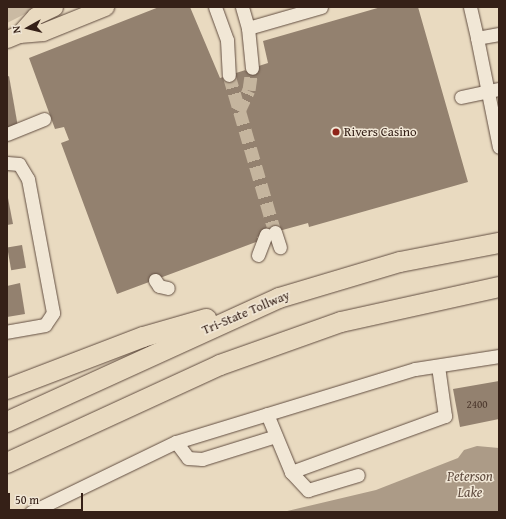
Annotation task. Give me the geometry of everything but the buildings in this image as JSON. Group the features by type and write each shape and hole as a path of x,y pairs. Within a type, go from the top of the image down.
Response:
{"highway":[{"name":"Tri-State Tollway","path":"7,422 279,298 400,262 499,243"},
{"path":"7,463 220,365 341,322 499,287"},
{"path":"7,388 143,337 279,298"}],"main road":[{"path":"13,37 35,16 54,7"},
{"path":"13,37 43,32 105,7"}],"lane":[{"path":"216,7 228,40 229,75"},
{"path":"242,7 248,28 252,68"},
{"path":"248,28 277,13 321,7"},
{"path":"470,7 477,38 493,90 499,147"},
{"path":"477,38 499,34"},
{"path":"461,97 493,90"},
{"path":"7,134 44,119"},
{"path":"7,163 19,164 28,179 53,313 45,325 7,332"},
{"path":"258,255 270,233 280,248"},
{"path":"155,280 159,286 168,288"},
{"path":"31,512 176,442 267,414 438,366 499,356"},
{"path":"291,472 445,416 438,366"},
{"path":"267,414 291,472 308,490 358,475"},
{"path":"176,442 188,458 202,459 276,436"}],"shaded area":[{"path":"7,7 39,7 7,23"}],"water":[{"name":"Peterson Lake","path":"477,446 499,448 499,512 283,512 376,490 458,458 464,450"}],"tunnel":[{"path":"239,111 249,90 252,68"},
{"path":"229,75 275,232"}],"place":[{"name":"Rivers Casino","path":"336,132"}]}
